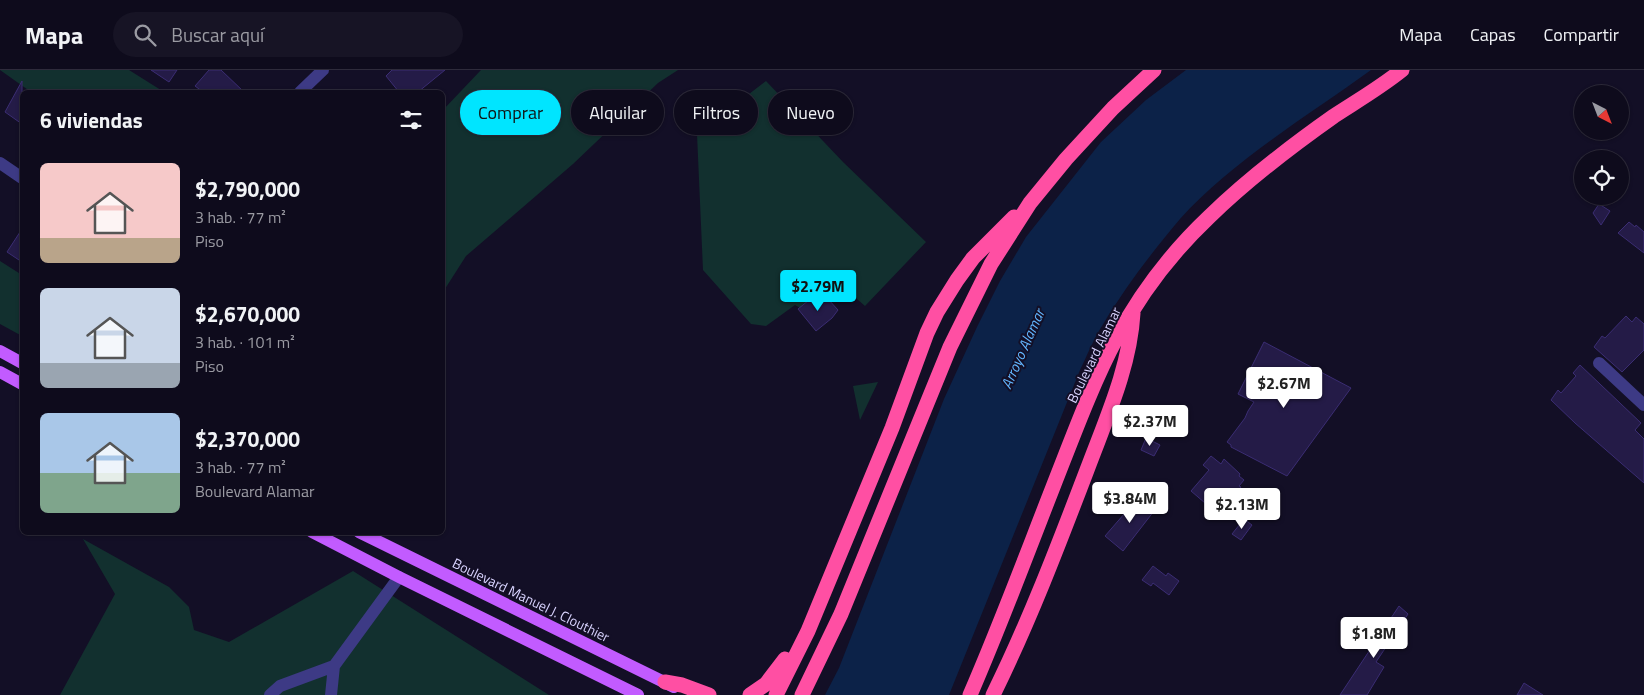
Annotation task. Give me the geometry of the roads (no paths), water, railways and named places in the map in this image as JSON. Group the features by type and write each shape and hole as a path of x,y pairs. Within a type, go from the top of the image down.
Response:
{"highway":[{"path":"802,695 830,640 950,347 991,264 1030,203 1066,159 1114,108 1154,70"},
{"name":"Boulevard Alamar","path":"970,695 1101,371 1133,310 1161,270 1209,217 1295,144 1402,70"},
{"path":"776,695 808,631 892,428 937,312 973,258 1030,203"},
{"path":"997,691 1050,566 1116,392 1132,333 1133,310"},
{"path":"750,695 774,676 799,639 808,631"},
{"path":"666,682 682,685 709,695"}],"main road":[{"path":"0,351 20,362"},
{"path":"0,372 20,383"},
{"path":"318,535 638,695"},
{"name":"Boulevard Manuel J. Clouthier","path":"365,535 689,695"}],"street":[{"path":"301,90 314,72"},
{"path":"0,163 20,177"},
{"path":"1599,363 1644,405"},
{"path":"330,695 334,666 399,577"},
{"path":"270,695 280,686 334,666"}],"water":[{"name":"Arroyo Alamar","path":"1186,70 1371,70 1271,140 1200,198 1159,244 1120,298 1099,331 1080,370 949,695 825,695 839,668 944,399 1000,281 1026,237 1101,142 1146,100"}]}
